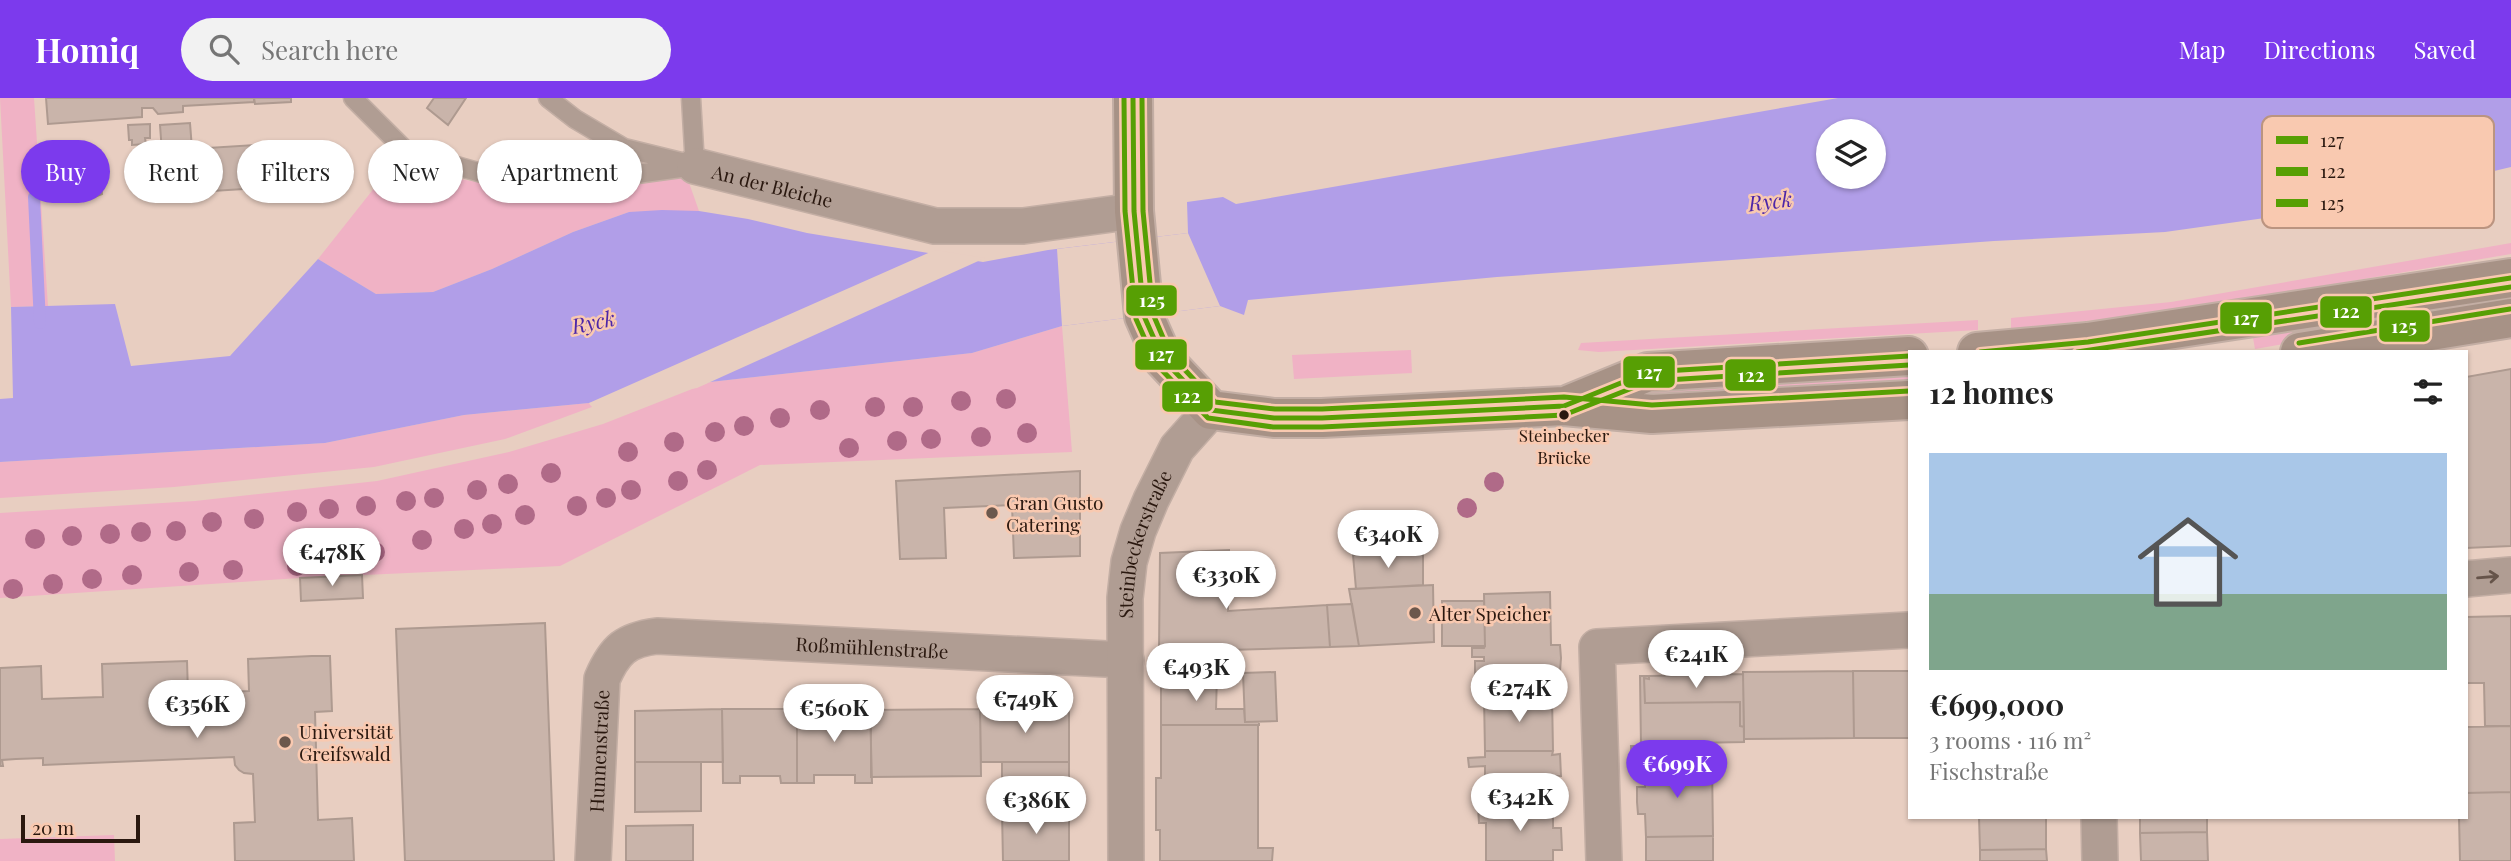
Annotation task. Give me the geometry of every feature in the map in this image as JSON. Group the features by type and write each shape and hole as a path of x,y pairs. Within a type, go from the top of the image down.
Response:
{"main road":[{"path":"1133,98 1135,226 1144,316 1163,359 1210,410 1274,418 1564,406 1652,414 1908,400"},
{"path":"2021,350 2088,347 2511,278"},
{"path":"2312,350 2511,318"},
{"path":"1564,406 1648,372 1908,356"}],"street":[{"name":"An der Bleiche","path":"695,166 935,226 1135,226"},
{"name":"Steinbeckerstraße","path":"1126,861 1125,598 1129,562 1138,531 1177,448 1210,410"},
{"path":"2468,579 2511,575"},
{"path":"1604,861 1597,647 1908,630"},
{"name":"Roßmühlenstraße","path":"621,648 638,638 701,631 1126,660"},
{"name":"Hunnenstraße","path":"593,861 602,679 611,659 621,648"},
{"path":"2099,819 2100,861"}],"lane":[{"name":"An der Bleiche","path":"353,98 407,152 485,174 523,180 593,180 695,166"},
{"path":"548,98 575,119 624,148 695,166 691,98"}],"shaded area":[{"path":"0,98 34,98 37,140 21,140 21,203 41,203 48,306 11,307"},
{"path":"687,177 699,211 629,212 573,232 492,269 433,292 376,294 318,259 368,196 368,203 463,203 463,179 477,182 477,203 642,203 642,183"},
{"path":"2511,243 2511,254 2170,312 2011,329 2011,318 2171,302"},
{"path":"2511,289 2511,304 2255,349 2252,332"},
{"path":"1978,320 1978,330 1599,352 1578,350 1581,343"},
{"path":"1062,326 1072,452 760,465 560,566 300,578 0,598 0,513 195,501 377,481 509,452 603,424 710,382 972,353"},
{"path":"1411,350 1412,373 1294,379 1292,355"},
{"path":"1908,367 1908,387 1651,402 1650,383"},
{"path":"589,403 592,407 505,439 374,467 174,487 0,498 0,462 325,443 464,415"},
{"path":"114,835 115,861 0,861 0,839"}],"water":[{"name":"Ryck","path":"1838,98 2511,98 2511,167 2494,171 2494,116 2262,116 2262,218 2165,232 1994,241 1497,277 1248,300 1244,315 1220,306 1062,326 972,353 710,382 589,403 464,415 325,443 0,462 0,399 13,398 11,307 115,304 131,366 230,356 318,259 376,294 433,292 492,269 573,232 629,212 662,210 699,211 807,233 983,262 1048,250 1188,233 1187,202 1223,197 1236,204"}],"pier":[{"path":"1188,233 1220,306 1062,326 1057,249"},
{"path":"935,250 985,258 697,388 591,406 589,403"}],"building":[{"path":"46,98 254,98 254,102 183,106 183,112 158,114 153,108 142,108 142,117 48,124"},
{"path":"254,98 291,98 291,102 255,104"},
{"path":"434,98 466,98 448,125 427,108"},
{"path":"190,123 191,140 161,140 160,125"},
{"path":"150,124 150,138 129,140 128,125"},
{"path":"237,146 237,189 223,190 223,147"},
{"path":"2511,369 2511,546 2468,548 2468,377"},
{"path":"1080,471 1080,556 1014,558 1012,505 944,508 946,558 900,559 896,481"},
{"path":"1229,550 1228,611 1327,605 1330,647 1159,652 1160,553"},
{"path":"1423,553 1423,585 1356,589 1353,555"},
{"path":"362,575 363,598 301,601 300,578"},
{"path":"1433,585 1434,642 1359,646 1349,589"},
{"path":"1550,592 1551,645 1560,645 1561,658 1560,671 1551,671 1552,696 1484,697 1484,691 1475,691 1475,661 1484,661 1484,657 1472,657 1472,648 1485,646 1484,594"},
{"path":"1442,601 1484,601 1485,646 1442,646"},
{"path":"1352,604 1359,646 1330,647 1327,605"},
{"path":"2511,616 2511,726 2485,726 2484,683 2468,683 2468,617"},
{"path":"545,623 554,861 405,861 396,629"},
{"path":"330,656 332,711 315,712 318,820 352,818 354,861 235,861 234,823 255,822 253,774 239,770 234,757 43,765 43,758 16,759 2,760 3,766 0,766 0,668 41,666 42,699 103,697 102,664 187,661 188,693 249,691 248,659"},
{"path":"1853,671 1908,671 1908,738 1854,738"},
{"path":"1853,671 1854,738 1744,739 1743,672"},
{"path":"1275,672 1277,721 1245,722 1243,673"},
{"path":"1743,674 1744,727 1740,726 1740,702 1645,703 1644,678 1649,679 1649,676"},
{"path":"1217,675 1216,709 1244,709 1245,722 1259,722 1259,725 1161,725 1161,677"},
{"path":"1640,676 1649,676 1649,679 1644,678 1645,703 1740,702 1740,726 1744,727 1744,742 1693,743 1694,764 1641,765 1632,762 1631,746 1641,746"},
{"path":"1552,696 1553,751 1485,751 1484,697"},
{"path":"870,708 872,783 855,783 855,775 814,775 814,783 797,783 797,709"},
{"path":"1069,708 1069,762 981,762 980,709"},
{"path":"722,709 723,762 635,762 635,711"},
{"path":"722,709 797,709 797,783 781,783 780,776 740,776 740,783 723,783"},
{"path":"980,709 981,776 871,777 871,710"},
{"path":"1161,725 1258,725 1258,848 1273,848 1272,861 1160,861 1160,830 1156,830 1156,778 1161,778"},
{"path":"2511,726 2511,792 2468,793 2468,727"},
{"path":"1485,751 1553,751 1552,755 1560,754 1561,776 1552,776 1553,806 1485,806 1485,766 1469,767 1468,758 1485,757"},
{"path":"635,762 701,762 701,811 635,812"},
{"path":"1002,762 1069,762 1069,812 1002,812"},
{"path":"1712,763 1713,836 1646,837 1645,814 1638,814 1637,802 1637,787 1645,787 1645,764"},
{"path":"2511,792 2511,861 2460,861 2459,819 2468,819 2468,793"},
{"path":"1553,806 1553,828 1561,828 1562,850 1553,850 1553,861 1486,861 1486,823 1479,823 1478,807"},
{"path":"1002,812 1069,812 1069,861 1003,861"},
{"path":"1979,819 2046,819 2046,849 1980,850"},
{"path":"2140,819 2207,819 2207,832 2140,833"},
{"path":"693,825 693,861 626,861 626,826"},
{"path":"2207,832 2208,861 2141,861 2140,833"},
{"path":"1713,836 1713,861 1646,861 1646,837"},
{"path":"2046,849 2047,861 1980,861 1980,850"}],"waterway":[{"path":"34,203 40,323"}],"transit line":[{"name":"122","path":"1124,98 1125,211 1136,319 1156,364 1208,418 1273,427 1322,427 1564,415 1650,381 1908,365"},
{"name":"127","path":"1133,98 1134,211 1144,316 1163,359 1211,410 1274,418 1322,418 1564,406 1648,372 1908,356"},
{"name":"125","path":"1142,98 1143,211 1153,314 1170,354 1215,402 1275,409 1322,409 1564,397 1652,405 1908,391"},
{"name":"127","path":"2002,350 2088,342 2511,278"},
{"name":"122","path":"2090,350 2511,287"},
{"name":"125","path":"2299,343 2510,309"}],"place":[{"name":"Steinbecker Brücke","path":"1564,415"},
{"name":"Gran Gusto Catering","path":"992,513"},
{"name":"Alter Speicher","path":"1415,613"},
{"name":"Universität Greifswald","path":"285,742"}]}
